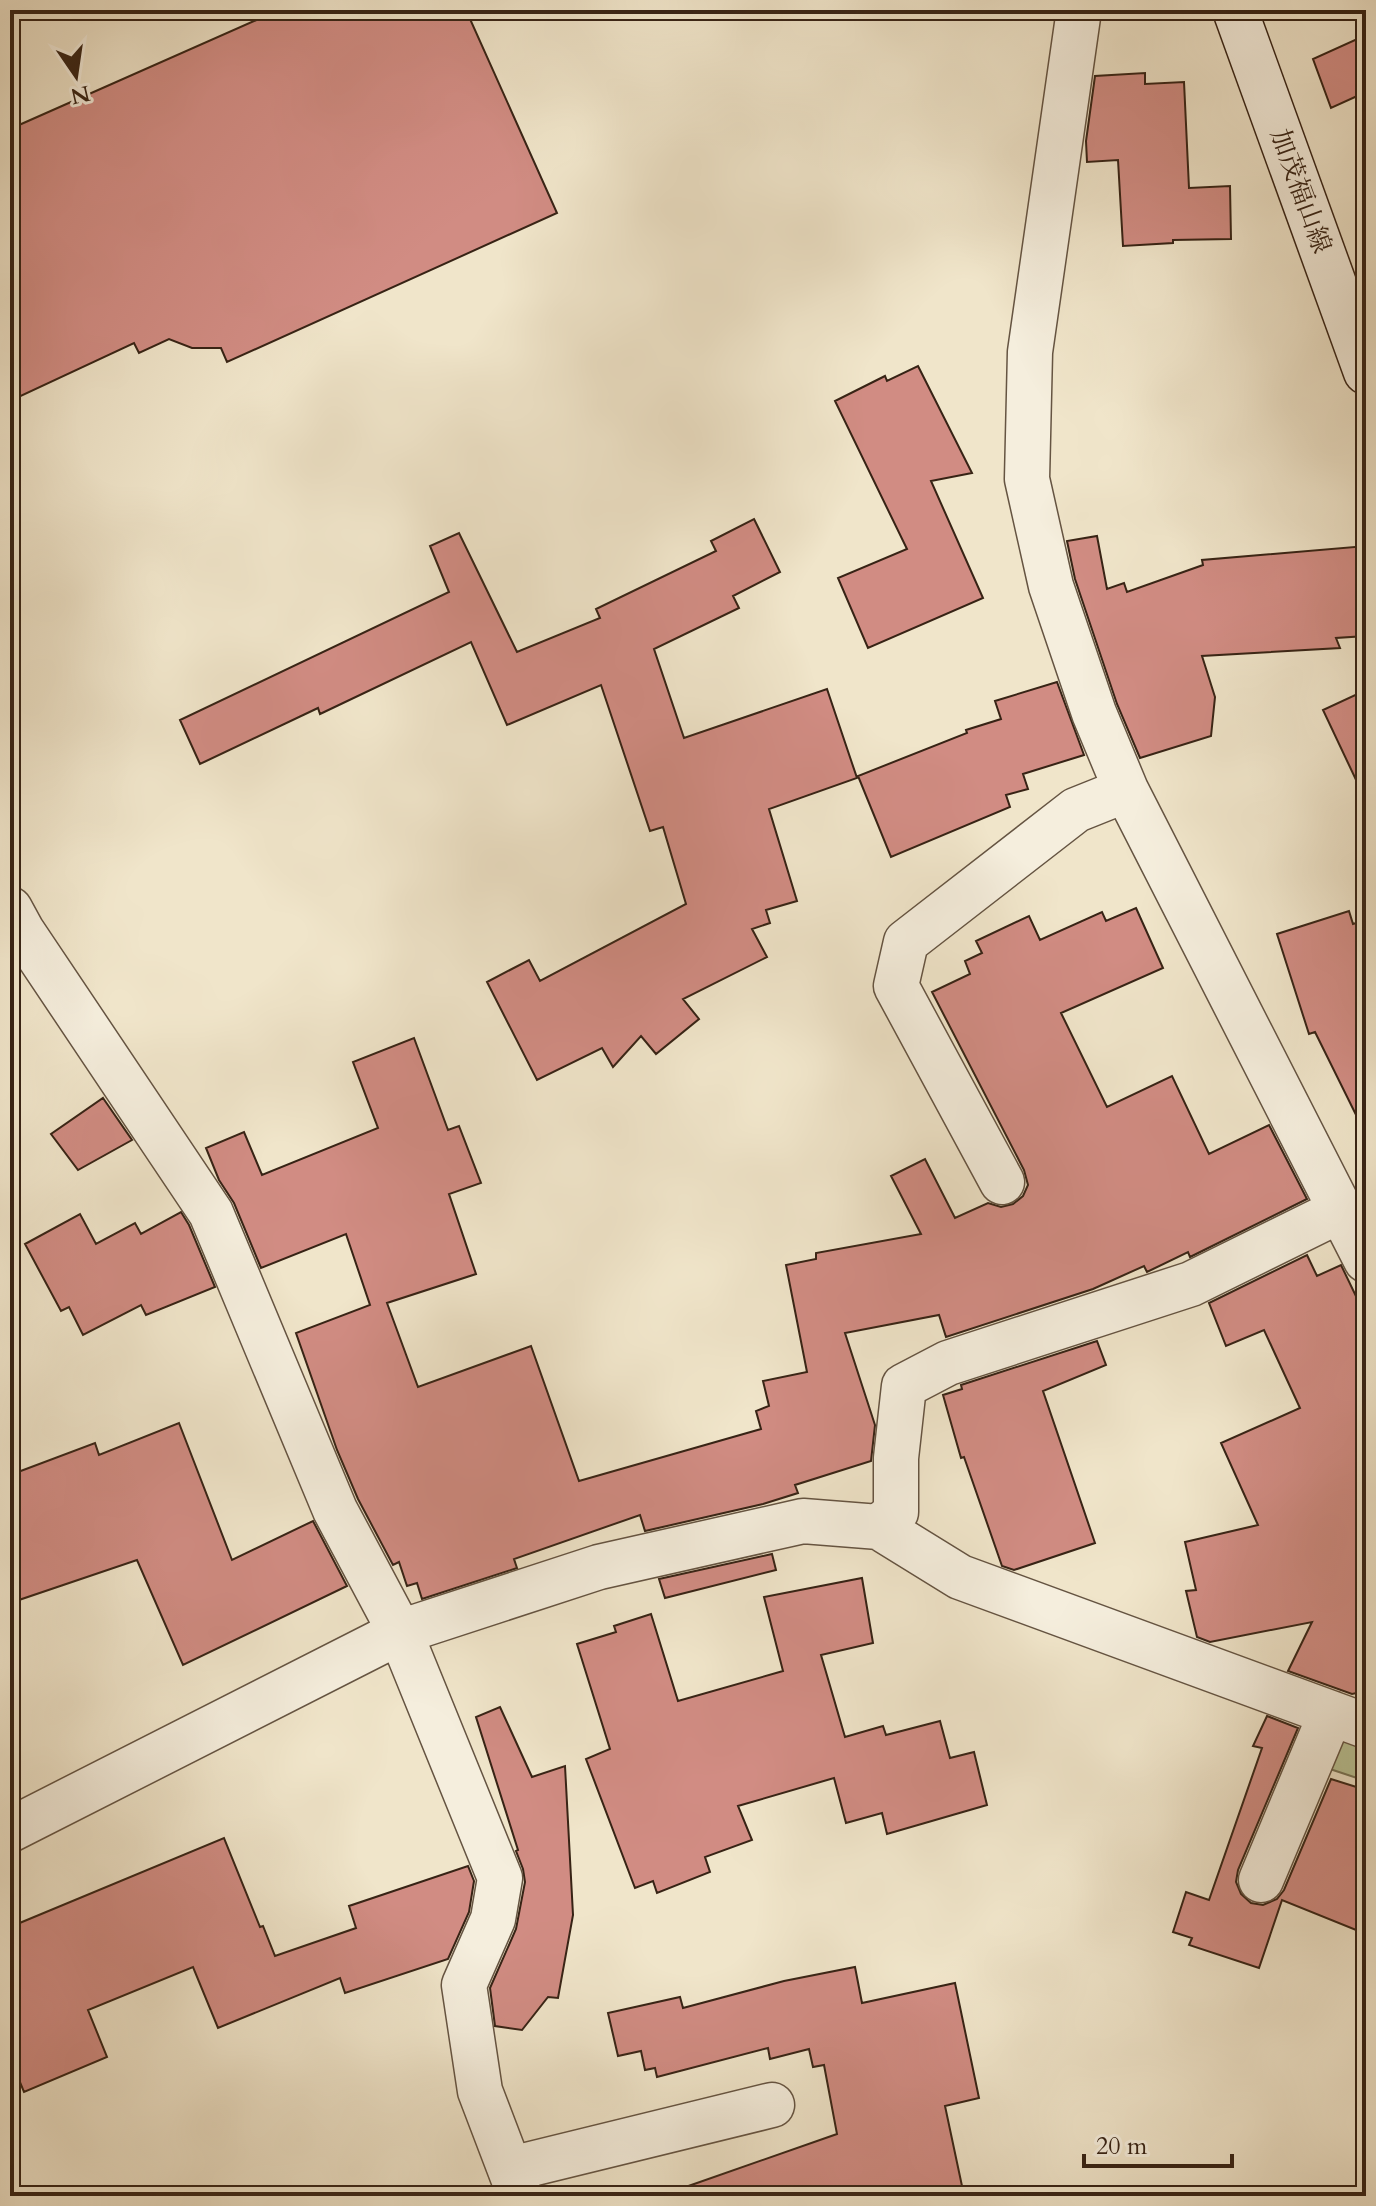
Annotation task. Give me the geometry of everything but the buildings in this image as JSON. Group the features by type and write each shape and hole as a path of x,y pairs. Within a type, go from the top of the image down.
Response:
{"street":[{"path":"1079,10 1030,352 1027,479 1051,586 1094,713 1126,790 1366,1260"},
{"name":"加茂福山線","path":"1235,10 1366,372"},
{"path":"1002,1182 896,986 906,942 1076,810 1126,790"},
{"path":"14,926 211,1213 335,1510 400,1632 500,1878 493,1919 464,1985 480,2091 516,2182 772,2105"},
{"path":"879,1527 896,1512 896,1458 904,1386 948,1363 1191,1284 1341,1210"},
{"path":"10,1830 400,1632 599,1567 803,1521 879,1527 960,1577 1348,1719 1261,1880"}],"green space":[{"path":"1337,1726 1366,1735 1366,1781 1324,1767"}]}
